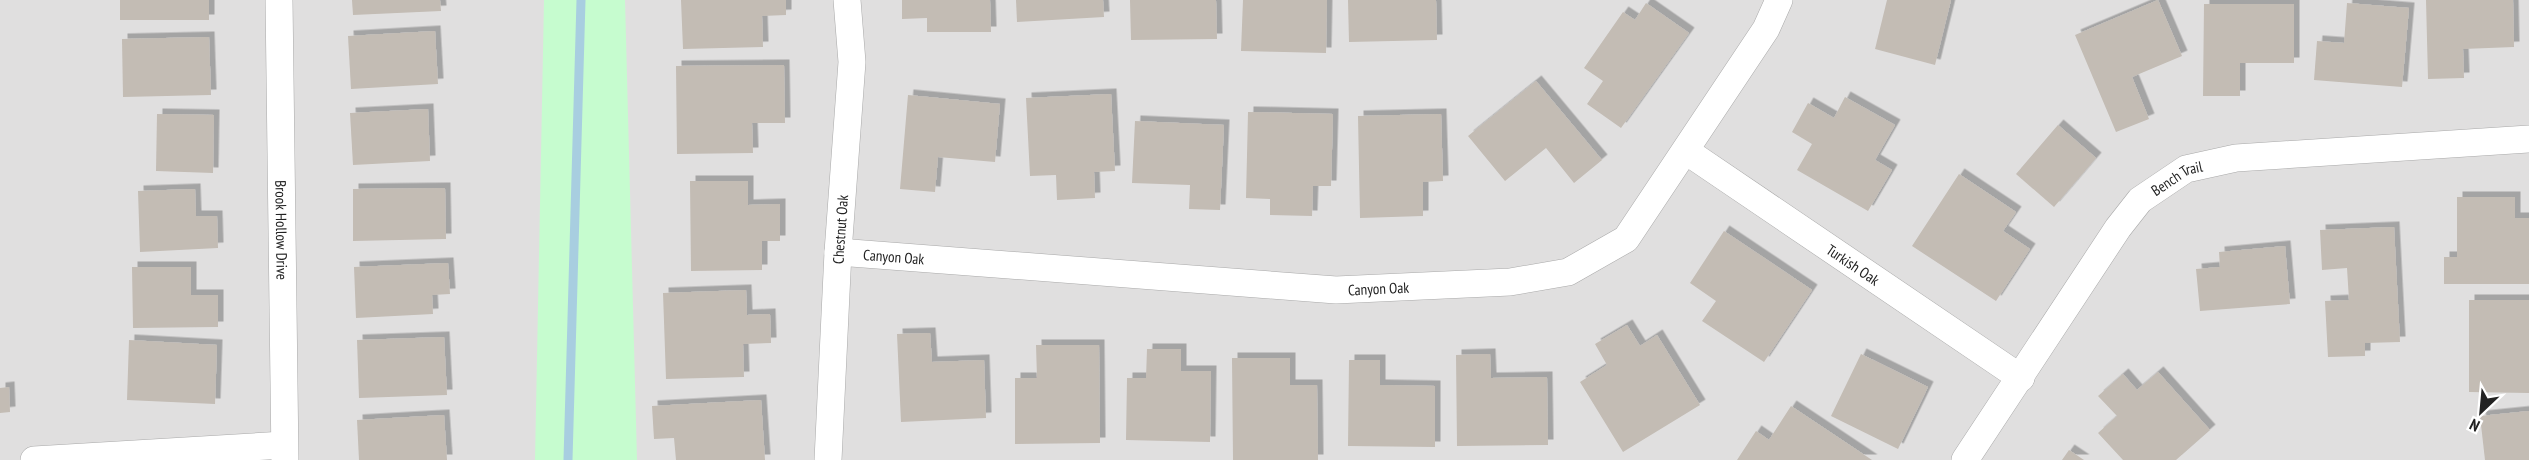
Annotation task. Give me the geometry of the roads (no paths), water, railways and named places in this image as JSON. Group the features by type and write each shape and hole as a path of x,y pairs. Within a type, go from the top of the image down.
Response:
{"street":[{"name":"Brook Hollow Drive","path":"279,0 284,452"},
{"name":"Chestnut Oak","path":"828,460 838,252 852,62 847,0"},
{"name":"Canyon Oak","path":"838,252 1336,290 1510,282 1568,272 1626,239 1766,29 1779,0"},
{"name":"Bench Trail","path":"1965,460 2118,228 2140,200 2186,169 2236,158 2529,139"},
{"name":"Turkish Oak","path":"1686,151 2020,378"},
{"path":"34,460 284,452"}],"waterway":[{"path":"568,460 581,0"}]}
